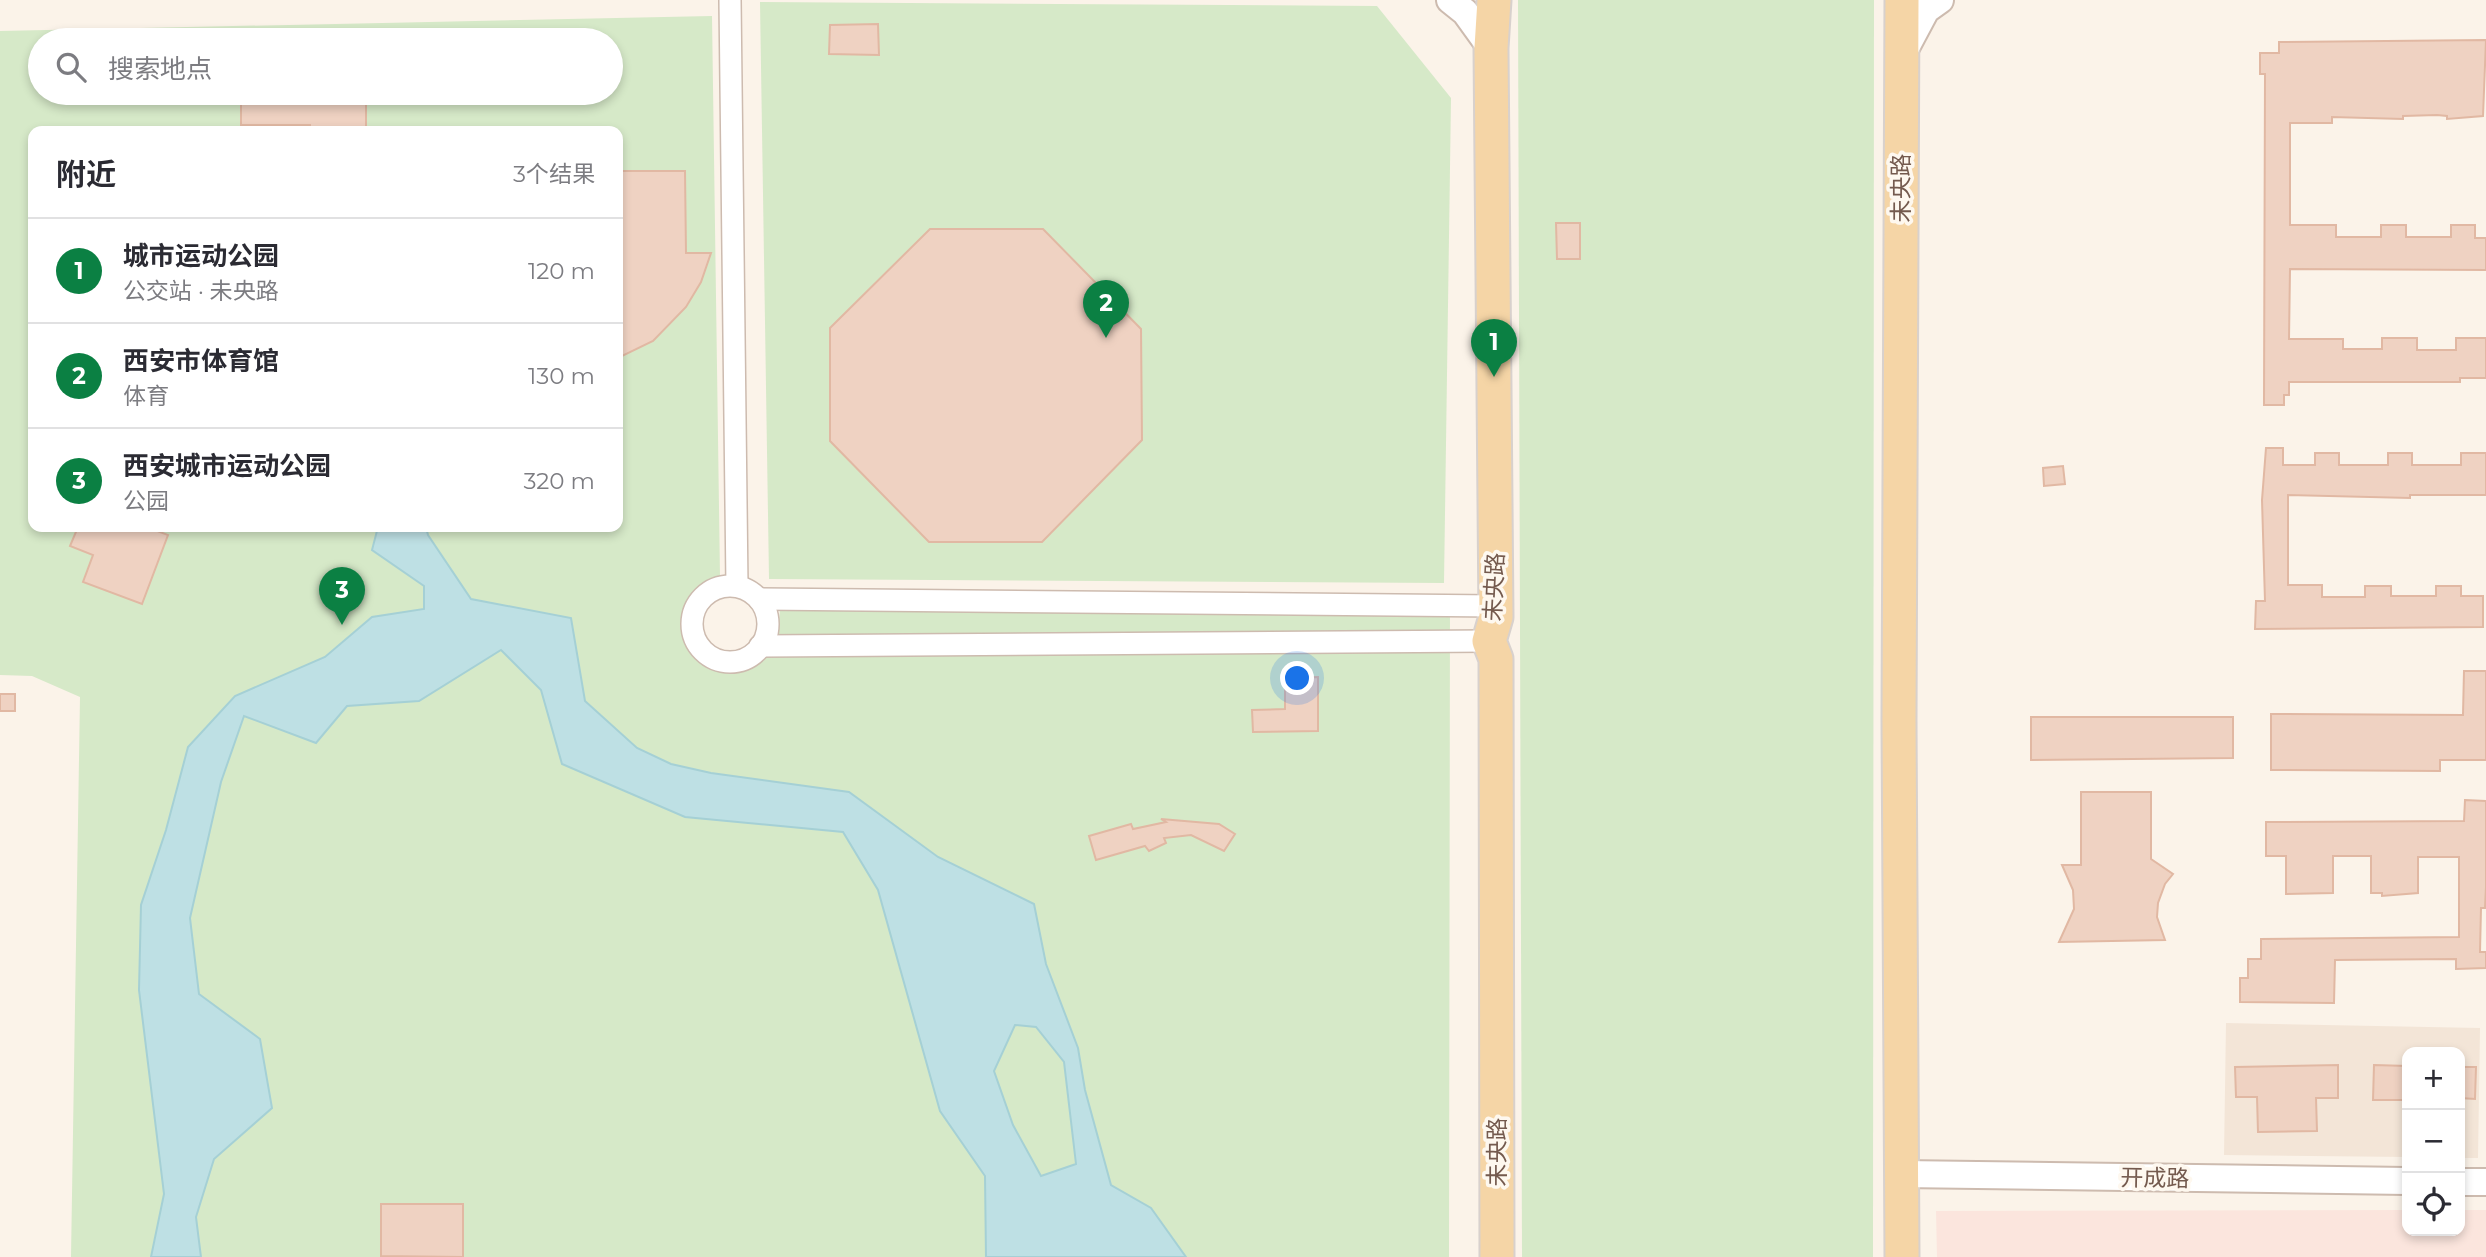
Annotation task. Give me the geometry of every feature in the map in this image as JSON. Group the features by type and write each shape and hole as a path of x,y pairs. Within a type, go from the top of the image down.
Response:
{"main road":[{"name":"未央路","path":"1494,0 1492,48 1496,606 1489,641 1496,659 1497,1257"},
{"name":"未央路","path":"1902,0 1899,733 1902,1257"}],"street":[{"path":"730,0 737,586"},
{"path":"1450,0 1465,12 1492,48"},
{"path":"1902,57 1926,10 1940,0"},
{"path":"759,600 768,623 760,646 741,660 729,662 706,654 693,633 695,609 702,598 712,590 737,586 759,600 1496,606"},
{"path":"760,646 1489,641"},
{"name":"开成路","path":"1902,1174 2402,1181"},
{"path":"2465,1182 2486,1182"}],"shaded area":[{"path":"2226,1023 2480,1028 2478,1158 2465,1158 2465,1047 2402,1047 2402,1157 2224,1155"},
{"path":"2402,1210 2402,1236 2465,1236 2465,1210 2486,1210 2486,1257 1937,1257 1936,1211"}],"green space":[{"path":"1518,0 1874,0 1873,1257 1522,1257"},
{"path":"760,2 1377,6 1451,98 1444,583 769,579"},
{"path":"712,16 720,577 701,590 690,602 685,617 683,640 696,658 718,668 730,669 753,663 771,647 776,636 781,593 1450,594 1449,1257 71,1257 80,697 32,676 0,675 0,31 28,30 28,105 623,105 623,28 142,28"}],"water":[{"path":"377,532 427,532 471,599 571,618 585,701 637,748 671,764 711,773 849,792 938,857 1034,904 1046,964 1078,1048 1085,1090 1111,1185 1151,1208 1186,1257 986,1257 985,1176 940,1111 878,890 843,832 685,817 562,764 541,690 501,650 419,701 347,706 316,743 244,716 221,782 190,918 199,994 260,1039 272,1108 214,1159 196,1217 201,1257 151,1257 164,1194 139,990 141,905 166,830 188,747 235,696 325,657 372,617 424,609 424,586 372,550","holes":["1015,1025 1036,1027 1064,1062 1076,1164 1041,1176 1013,1125 994,1071"]}],"building":[{"path":"878,24 879,55 829,54 830,25"},
{"path":"2486,40 2483,116 2447,119 2447,116 2437,115 2403,116 2403,119 2332,117 2332,123 2290,123 2290,225 2336,225 2336,237 2381,237 2381,225 2406,225 2406,237 2451,237 2451,225 2475,225 2475,238 2486,238 2486,270 2290,269 2289,339 2343,339 2343,349 2382,349 2382,338 2417,338 2417,350 2456,350 2456,338 2486,338 2486,378 2460,378 2460,382 2289,382 2289,395 2284,395 2284,405 2264,405 2265,74 2260,74 2260,53 2279,53 2279,42"},
{"path":"241,105 366,105 366,126 241,125"},
{"path":"623,171 685,171 686,253 711,253 701,282 686,307 653,341 623,356"},
{"path":"1556,223 1580,223 1580,259 1557,259"},
{"path":"930,229 1043,229 1141,329 1142,440 1042,542 929,542 830,441 830,328"},
{"path":"2266,448 2283,448 2283,465 2315,465 2315,453 2339,453 2339,465 2388,465 2388,453 2412,453 2412,465 2461,465 2461,453 2486,453 2486,495 2410,495 2410,498 2288,495 2288,585 2322,585 2322,597 2365,597 2365,586 2391,586 2391,596 2436,596 2436,586 2461,586 2461,596 2483,596 2483,627 2255,629 2256,601 2265,601 2262,500"},
{"path":"2063,466 2065,484 2044,486 2043,468"},
{"path":"76,532 160,532 168,535 142,604 83,582 93,555 70,546"},
{"path":"2464,671 2486,671 2486,760 2440,760 2440,771 2271,770 2271,714 2463,715"},
{"path":"1318,677 1318,731 1253,732 1252,710 1285,709 1285,678"},
{"path":"0,694 15,694 15,711 0,711"},
{"path":"2031,717 2233,717 2233,758 2031,760"},
{"path":"2081,792 2151,792 2151,859 2173,874 2165,884 2158,903 2157,917 2165,940 2059,942 2074,909 2073,890 2062,865 2081,865"},
{"path":"2465,800 2486,801 2486,887 2485,908 2481,908 2480,952 2486,952 2486,968 2456,969 2456,959 2335,960 2334,1003 2240,1002 2240,978 2248,978 2248,959 2261,959 2261,939 2459,937 2459,857 2418,857 2418,893 2382,896 2382,893 2371,893 2371,856 2333,856 2333,893 2286,894 2286,856 2266,856 2266,822 2464,821"},
{"path":"1161,819 1219,824 1235,834 1224,851 1191,835 1164,838 1166,843 1149,851 1145,846 1096,860 1089,836 1131,824 1133,829 1166,822"},
{"path":"2338,1065 2338,1098 2316,1098 2317,1131 2258,1132 2257,1097 2236,1097 2235,1067"},
{"path":"2374,1065 2402,1066 2402,1100 2373,1100"},
{"path":"2465,1067 2476,1067 2475,1099 2465,1098"},
{"path":"381,1204 463,1204 463,1257 381,1256"}],"place":[{"name":"西安市体育馆","path":"1106,338"},
{"name":"城市运动公园","path":"1494,377"},
{"name":"西安城市运动公园","path":"342,625"}]}
